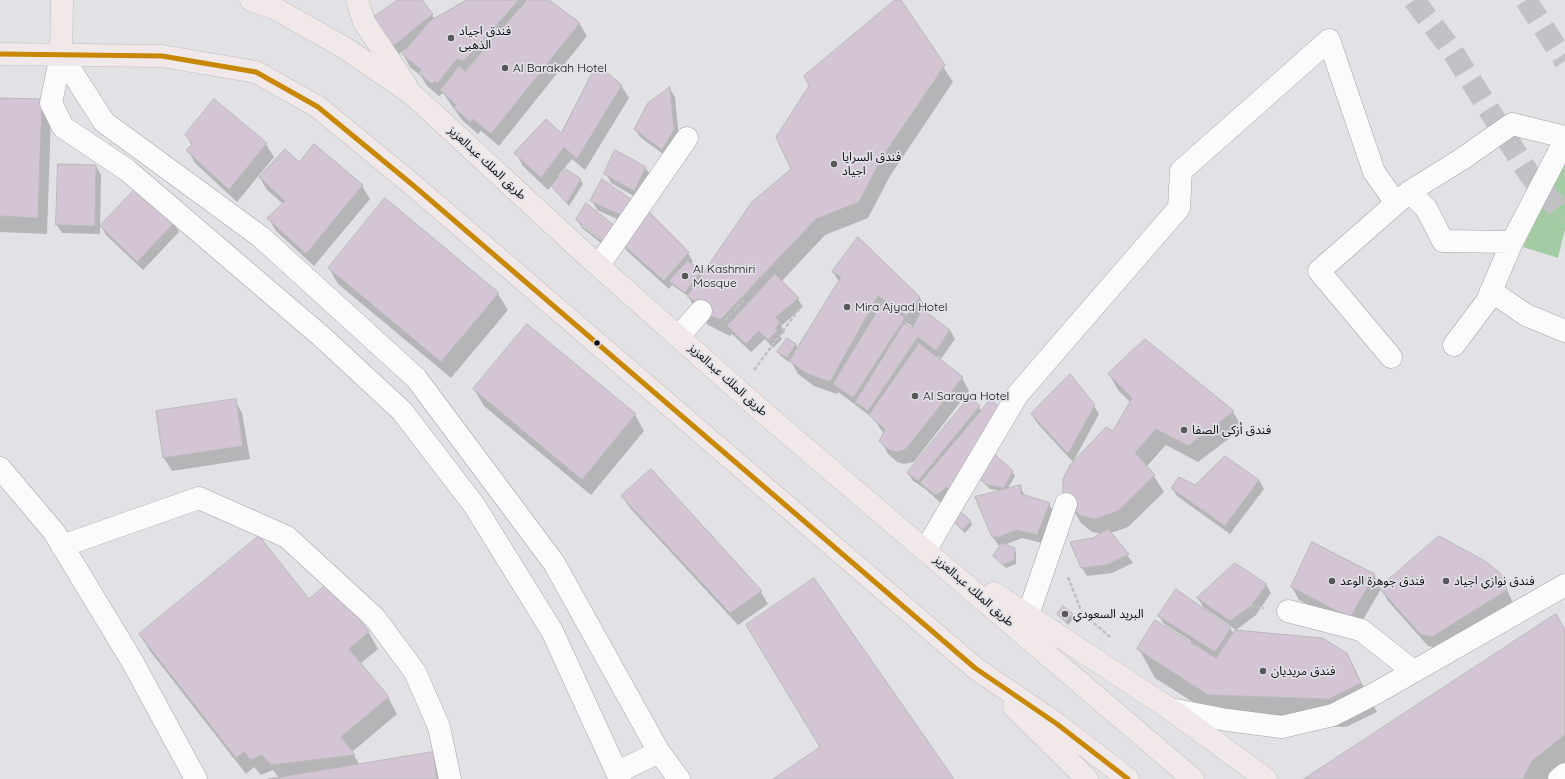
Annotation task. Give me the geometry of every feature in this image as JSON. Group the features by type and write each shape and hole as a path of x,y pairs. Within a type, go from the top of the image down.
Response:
{"highway":[{"path":"61,55 62,0"},
{"name":"طريق الملك عبدالعزيز","path":"251,0 274,8 346,48 412,94 599,265 739,389 1193,779"},
{"path":"357,0 364,22 412,94"},
{"path":"0,54 162,56 256,72 318,107 426,196 975,668 1087,779"},
{"path":"926,549 1170,709 1266,779"},
{"path":"975,668 1057,724 1128,779"}],"street":[{"path":"926,549 1018,394 1179,208 1181,171 1329,40 1374,172 1402,198 1426,208 1443,241 1512,242"},
{"path":"61,55 51,103 63,127 127,170 321,336 402,411 474,505 552,631 619,775 659,752"},
{"path":"61,55 104,122 261,237 416,378 554,563 659,752 679,779"},
{"path":"1391,357 1319,271 1402,198 1512,124 1565,137"},
{"path":"599,265 687,138"},
{"path":"1454,345 1487,301 1512,242 1565,140"},
{"path":"1491,291 1526,315 1565,331"},
{"path":"680,336 701,311"},
{"path":"0,468 54,532 132,661 196,779"},
{"path":"62,546 199,498 287,537 375,618 415,672 440,726 450,779"},
{"path":"1028,615 1066,504"},
{"path":"1170,709 1227,720 1282,727 1333,715 1376,693 1565,585"},
{"path":"1288,611 1361,630 1413,671"},
{"path":"1559,779 1565,774"}],"path":[{"path":"739,389 802,305"},
{"path":"1068,576 1082,613 1112,639"}],"green space":[{"path":"1565,161 1565,229 1558,258 1523,247"}],"building":[{"path":"398,0 422,0 433,14 391,48 371,19"},
{"name":"فندق اجیاد الذهبی","path":"467,0 519,0 464,61 457,59 437,84 435,81 432,84 418,73 421,70 402,54 430,21"},
{"name":"Al Barakah Hotel","path":"527,0 549,0 580,23 491,134 473,119 470,122 454,108 456,105 440,90 459,66 465,71"},
{"name":"فندق السرايا اجياد","path":"895,0 901,0 945,65 881,159 859,202 816,219 720,320 698,309 694,301 687,296 752,202 791,169 776,137 809,86 804,76"},
{"path":"597,64 622,85 577,159 564,147 541,178 514,153 546,119 561,133"},
{"path":"670,87 674,130 662,150 634,129 648,103"},
{"path":"0,98 42,99 38,218 0,216"},
{"path":"214,99 267,143 229,190 186,150 193,144 185,135"},
{"path":"314,144 363,185 306,254 267,218 285,201 259,177 285,149 299,162"},
{"path":"615,150 646,167 634,191 604,174"},
{"path":"58,164 96,165 95,226 56,225"},
{"path":"566,169 581,179 567,203 551,186"},
{"path":"602,179 635,202 623,216 590,201"},
{"path":"137,187 175,222 137,262 100,226"},
{"path":"385,198 499,293 441,362 328,268"},
{"path":"586,203 620,230 605,242 576,220"},
{"path":"648,211 689,252 664,281 620,242"},
{"name":"Mira Ajyad Hotel","path":"858,237 920,297 907,316 878,296 830,382 806,373 789,361 841,277 832,272"},
{"name":"Al Kashmiri Mosque","path":"688,261 701,271 685,293 669,281"},
{"path":"775,274 799,298 776,317 780,323 775,328 778,330 768,340 759,331 746,344 727,326"},
{"path":"883,302 905,318 853,398 833,384"},
{"path":"922,309 950,330 936,351 918,337 868,411 855,402 904,323 912,328"},
{"path":"527,324 636,414 582,480 473,389"},
{"path":"787,338 796,344 787,358 777,352"},
{"name":"فندق أزكى الصفا","path":"1145,339 1234,411 1188,446 1156,429 1135,453 1155,475 1118,511 1095,519 1081,516 1070,507 1063,492 1063,479 1070,465 1106,427 1113,431 1132,398 1108,374"},
{"name":"Al Saraya Hotel","path":"919,343 963,377 906,449 897,452 889,450 879,441 885,430 869,415"},
{"path":"1070,374 1095,405 1068,454 1031,414"},
{"path":"970,396 980,406 918,481 907,473"},
{"path":"236,399 243,446 163,458 156,411"},
{"path":"991,399 1002,410 951,490 946,487 940,493 935,495 920,483"},
{"path":"992,452 1013,471 1004,488 987,485 977,477"},
{"path":"1225,456 1259,480 1225,526 1171,488 1179,477 1195,485"},
{"path":"651,469 762,591 730,613 621,496"},
{"path":"1021,485 1021,494 1050,503 1037,535 1017,530 999,537 992,537 975,497"},
{"path":"962,513 971,521 963,530 953,521"},
{"path":"1108,529 1129,554 1107,565 1081,568 1070,542 1093,538"},
{"path":"259,536 309,599 330,581 369,632 349,649 389,697 341,737 355,755 271,765 262,755 251,760 244,752 236,758 139,634"},
{"name":"فندق نوازي اجياد","path":"1439,536 1485,561 1501,574 1507,590 1432,637 1420,634 1379,588"},
{"name":"فندق جوهرة الوعد","path":"1312,542 1375,574 1350,618 1291,587"},
{"path":"1002,543 1015,548 1014,560 1003,565 993,556"},
{"path":"1235,563 1267,584 1251,606 1230,621 1197,598"},
{"path":"814,578 954,779 773,779 820,747 746,625"},
{"path":"1176,589 1231,628 1215,652 1158,616"},
{"name":"البريد السعودي","path":"1063,606 1073,614 1066,622 1057,614"},
{"path":"1556,614 1565,630 1565,735 1532,761 1523,779 1304,779"},
{"name":"فندق مريديان","path":"1155,620 1216,658 1235,630 1322,638 1347,653 1361,683 1329,699 1208,695 1137,649"},
{"path":"433,752 437,779 268,779"}],"tunnel":[{"path":"1414,0 1453,52 1529,174 1565,217"},
{"path":"1526,0 1565,61"}],"transit line":[{"path":"0,54 162,56 256,72 318,107 414,186 975,668 1057,724 1128,779"}],"place":[{"name":"فندق اجیاد الذهبی","path":"451,38"},
{"name":"Al Barakah Hotel","path":"505,68"},
{"name":"فندق السرايا اجياد","path":"834,164"},
{"name":"Al Kashmiri Mosque","path":"685,276"},
{"name":"Mira Ajyad Hotel","path":"847,307"},
{"name":"Al Saraya Hotel","path":"915,396"},
{"name":"فندق أزكى الصفا","path":"1184,430"},
{"name":"فندق جوهرة الوعد","path":"1332,581"},
{"name":"فندق نوازي اجياد","path":"1446,581"},
{"name":"البريد السعودي","path":"1065,614"},
{"name":"فندق مريديان","path":"1263,671"}]}
